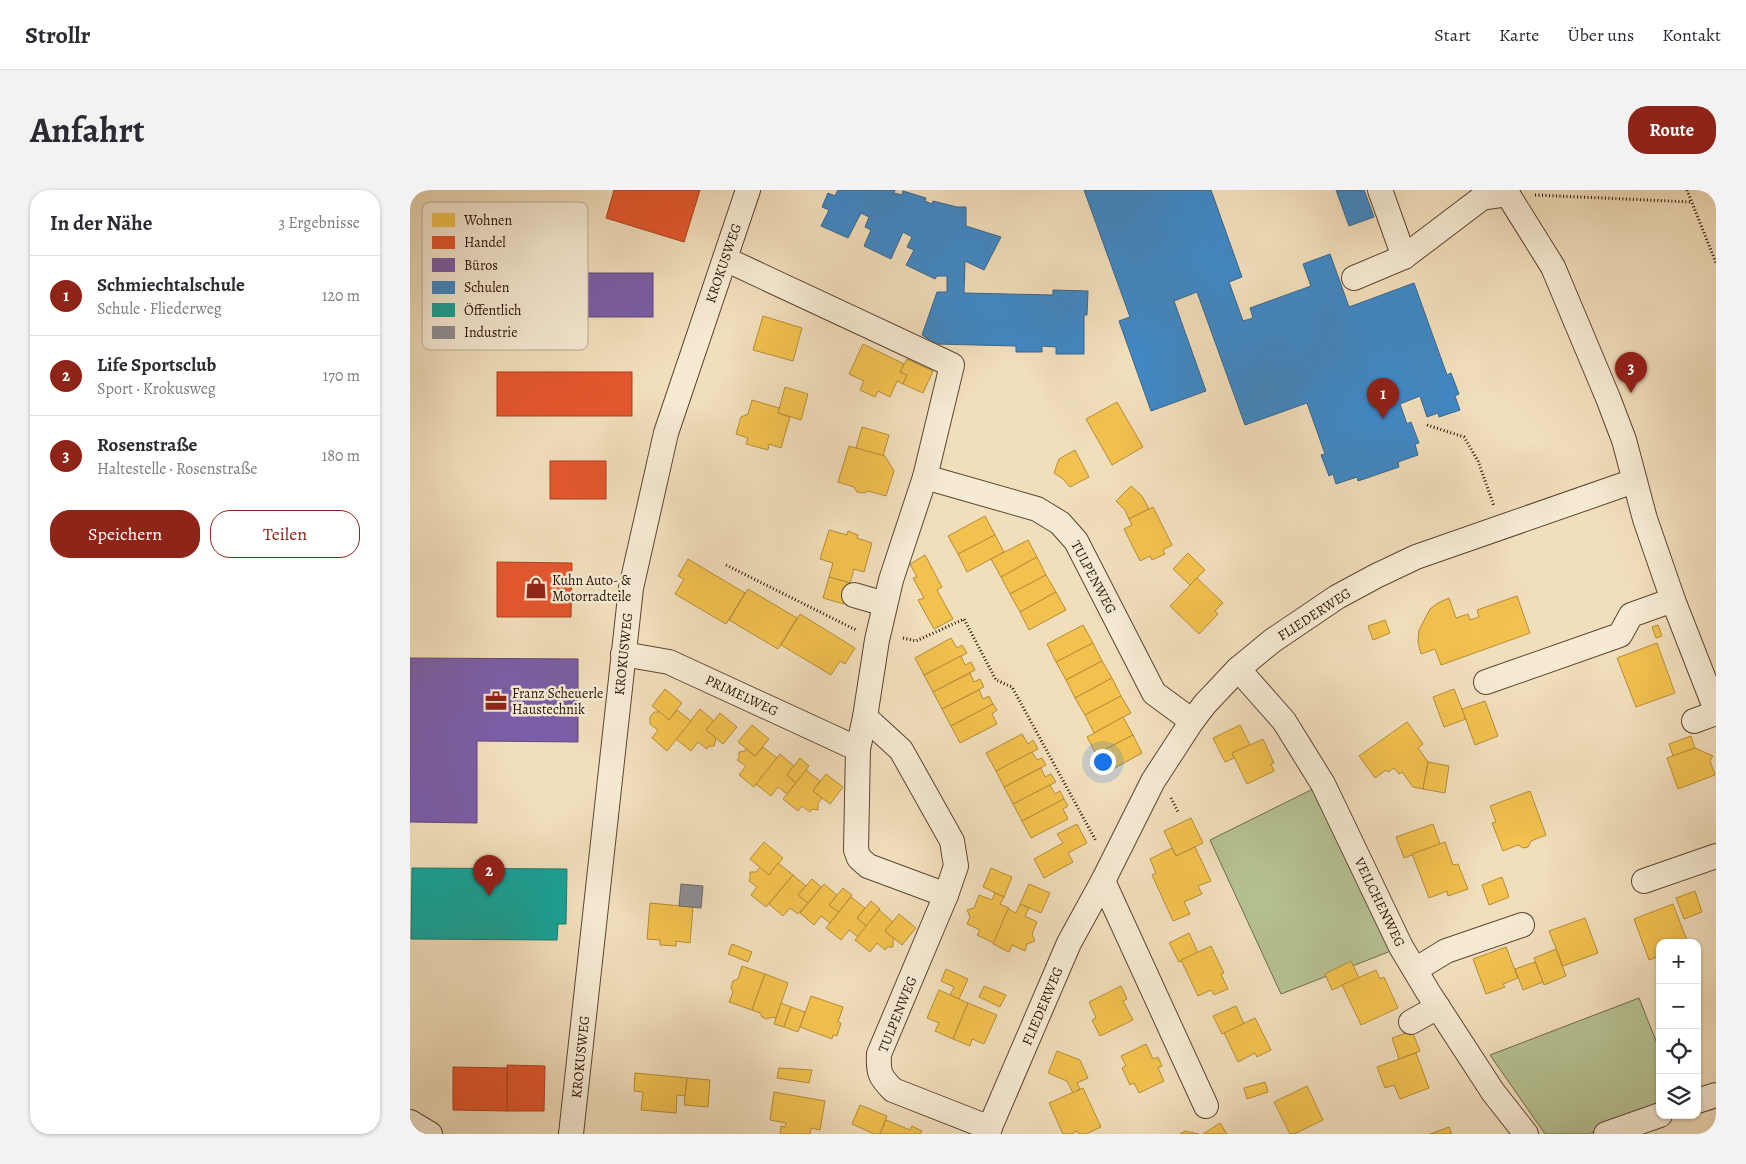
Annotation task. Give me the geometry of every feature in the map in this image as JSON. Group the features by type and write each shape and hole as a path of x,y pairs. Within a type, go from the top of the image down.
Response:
{"street":[{"name":"KROKUSWEG","path":"571,1134 622,654 631,588 666,433 748,190"},
{"path":"1380,190 1404,257"},
{"path":"1354,278 1404,257 1482,198 1506,192 1553,267 1624,440 1645,519 1673,600 1716,711 1694,721"},
{"path":"725,259 952,365 925,477 891,580 878,636 858,749 856,850 859,858 868,866 946,895"},
{"name":"TULPENWEG","path":"925,477 1037,509 1060,523 1076,541 1154,693 1192,721"},
{"name":"FLIEDERWEG","path":"988,1131 1069,943 1103,881 1153,781 1192,721 1205,704 1238,669 1272,641 1337,597 1416,557 1634,482"},
{"path":"854,595 885,604"},
{"path":"1486,682 1620,635 1632,615 1673,600"},
{"name":"PRIMELWEG","path":"622,654 669,662 858,749"},
{"name":"VEILCHENWEG","path":"1238,669 1284,721 1324,784 1401,947 1493,1092 1526,1134"},
{"name":"TULPENWEG","path":"865,717 901,750 952,842 956,866 946,895 879,1054 881,1078 893,1090 988,1131"},
{"path":"1644,881 1716,856"},
{"path":"1103,881 1206,1106"},
{"path":"1415,970 1446,951 1522,925"},
{"path":"1412,1022 1438,1007"},
{"path":"1701,1100 1716,1095"},
{"path":"1606,1134 1656,1116"},
{"path":"410,1122 430,1134"}],"path":[{"path":"1687,190 1716,262"},
{"path":"1506,192 1692,202"},
{"path":"1426,426 1464,437 1478,461 1501,527"},
{"path":"726,565 878,636 916,641 964,619 996,680 1012,688 1100,850 1114,858"}],"green space":[{"path":"1323,784 1401,947 1281,994 1210,840"},
{"path":"1639,998 1656,1041 1656,1108 1588,1134 1545,1134 1490,1055"}],"building: Wohnen":[{"path":"763,316 802,328 793,361 753,350"},
{"path":"863,344 904,364 900,372 907,375 903,384 897,381 890,397 878,391 875,397 860,390 864,381 849,374"},
{"path":"907,359 933,371 923,393 903,384 907,375 900,372"},
{"path":"785,387 808,394 801,420 778,413"},
{"path":"752,400 779,408 778,413 790,417 781,448 769,444 768,450 746,444 748,438 736,434 741,417 748,414"},
{"path":"1117,402 1143,447 1112,465 1086,419"},
{"path":"862,427 889,435 883,456 856,448"},
{"path":"849,446 885,456 894,471 886,496 868,491 864,493 857,492 854,487 838,482"},
{"path":"1075,450 1089,477 1070,487 1054,473 1059,459"},
{"path":"1131,486 1142,496 1149,509 1129,519 1125,510 1116,501"},
{"path":"1153,507 1172,545 1163,550 1165,554 1152,560 1150,556 1140,561 1124,529 1132,525 1129,519"},
{"path":"985,516 995,535 958,554 948,536"},
{"path":"829,530 847,535 848,531 858,535 857,538 872,543 864,572 854,569 850,583 829,577 833,563 820,559"},
{"path":"995,535 1004,552 967,572 958,554"},
{"path":"1028,540 1037,557 1001,577 991,559"},
{"path":"1188,553 1205,570 1190,585 1173,569"},
{"path":"925,555 942,587 937,590 953,619 934,629 918,600 924,598 913,578 917,577 910,564"},
{"path":"1037,557 1046,575 1010,594 1001,577"},
{"path":"688,559 745,593 726,624 675,594 684,579 678,576"},
{"path":"1046,575 1056,592 1020,612 1010,594"},
{"path":"829,577 850,583 844,604 823,598"},
{"path":"1197,578 1223,603 1215,611 1218,614 1199,634 1170,606"},
{"path":"748,589 797,618 778,649 729,620"},
{"path":"1056,592 1066,610 1029,630 1020,612"},
{"path":"1517,596 1530,633 1441,665 1435,649 1421,654 1418,642 1419,630 1430,609 1438,603 1449,598 1456,618 1468,614 1470,620 1479,617 1477,610"},
{"path":"800,614 855,648 845,664 840,661 831,675 781,645"},
{"path":"1385,620 1390,633 1373,640 1368,626"},
{"path":"1083,625 1093,643 1056,662 1047,644"},
{"path":"1658,625 1662,636 1656,638 1652,627"},
{"path":"951,638 957,648 962,645 967,653 924,675 915,658"},
{"path":"1093,643 1102,661 1066,680 1056,662"},
{"path":"1657,643 1675,693 1636,707 1617,658"},
{"path":"961,656 965,665 971,662 975,670 933,692 924,675"},
{"path":"1102,661 1112,678 1075,698 1066,680"},
{"path":"970,673 974,682 980,679 984,687 942,709 933,692"},
{"path":"1112,678 1121,696 1085,715 1075,698"},
{"path":"665,689 682,703 669,720 652,706"},
{"path":"1454,689 1466,719 1444,727 1433,697"},
{"path":"979,690 983,699 989,696 993,704 951,726 942,709"},
{"path":"1121,696 1131,713 1094,733 1085,715"},
{"path":"1485,701 1498,736 1475,745 1462,709"},
{"path":"993,704 997,710 992,714 997,724 960,743 951,726"},
{"path":"700,709 714,721 706,730 716,738 714,746 709,746 707,749 698,742 691,751 676,739"},
{"path":"677,710 691,721 667,751 652,738 658,730 650,724 650,717 654,712 660,712 669,720"},
{"path":"720,713 737,727 723,744 706,730"},
{"path":"1123,717 1133,735 1096,754 1087,737"},
{"path":"1407,722 1423,744 1418,748 1428,762 1423,789 1413,787 1402,772 1399,774 1394,768 1388,772 1386,770 1375,778 1359,756"},
{"path":"752,725 769,739 755,756 738,742"},
{"path":"1240,725 1250,745 1232,753 1234,758 1225,762 1213,738"},
{"path":"1022,734 1028,744 1033,740 1038,749 996,771 986,753"},
{"path":"1133,735 1142,753 1106,773 1096,754"},
{"path":"1691,736 1695,748 1673,756 1669,744"},
{"path":"1263,739 1274,763 1271,764 1274,771 1247,784 1232,753"},
{"path":"763,747 777,758 754,787 739,775 746,766 737,760 739,752 746,749 755,756"},
{"path":"1695,748 1713,756 1710,761 1715,775 1678,789 1667,758"},
{"path":"1032,752 1037,760 1042,758 1046,765 1004,787 996,771"},
{"path":"780,754 794,766 787,775 796,783 787,794 778,787 771,796 756,784"},
{"path":"800,758 809,766 796,783 787,775"},
{"path":"1428,762 1449,766 1445,793 1423,789"},
{"path":"1041,768 1045,777 1051,774 1056,782 1013,804 1004,787"},
{"path":"806,770 820,781 813,791 822,798 818,803 818,810 812,809 810,812 802,806 798,811 783,799"},
{"path":"826,774 843,787 830,804 813,791"},
{"path":"1050,785 1055,794 1060,791 1064,799 1022,821 1013,804"},
{"path":"1530,791 1546,835 1531,841 1528,847 1523,848 1518,845 1503,851 1492,823 1496,822 1490,806"},
{"path":"1064,799 1068,806 1063,809 1068,819 1031,838 1022,821"},
{"path":"1191,818 1203,843 1176,856 1164,831"},
{"path":"1077,824 1087,843 1068,853 1073,862 1044,878 1034,859 1063,843 1057,834"},
{"path":"1433,824 1440,844 1404,858 1396,837"},
{"path":"764,842 783,858 769,875 750,859"},
{"path":"1445,842 1453,865 1458,864 1468,889 1448,896 1447,891 1429,898 1412,854"},
{"path":"1195,847 1211,881 1198,886 1202,894 1184,902 1190,914 1173,921 1152,875 1156,873 1150,859 1172,848 1176,856"},
{"path":"778,863 793,875 766,907 751,895 757,887 749,881 750,872 756,872 760,867 769,875"},
{"path":"991,868 1012,877 1004,897 983,887"},
{"path":"793,875 806,886 798,895 808,903 798,914 790,908 783,916 769,904"},
{"path":"1502,877 1509,897 1489,905 1482,885"},
{"path":"812,879 821,887 808,903 798,895"},
{"path":"824,884 837,895 829,905 839,912 830,923 821,916 814,925 800,913"},
{"path":"1029,884 1050,893 1041,913 1020,904"},
{"path":"843,888 852,895 839,912 829,905"},
{"path":"1695,891 1702,912 1684,919 1676,898"},
{"path":"995,893 1004,897 1000,904 1009,908 994,943 977,935 980,930 967,924 970,917 967,910 974,908 979,895 992,900"},
{"path":"851,897 865,908 857,918 867,926 858,937 849,930 841,940 826,928"},
{"path":"871,901 880,909 867,926 857,918"},
{"path":"650,903 693,907 690,943 676,941 676,946 660,945 660,940 647,939"},
{"path":"1020,904 1029,908 1025,916 1037,922 1032,934 1035,941 1027,944 1025,951 1012,945 1009,952 993,944 1008,909 1016,913"},
{"path":"1673,904 1686,939 1656,939 1656,957 1649,960 1634,919"},
{"path":"879,910 893,922 885,931 894,939 893,947 887,947 885,950 877,943 870,952 855,940"},
{"path":"899,914 916,928 902,945 885,931"},
{"path":"1585,918 1598,953 1563,966 1549,931"},
{"path":"1189,933 1198,953 1179,962 1169,943"},
{"path":"732,944 752,952 748,962 728,954"},
{"path":"1211,946 1224,973 1221,974 1228,989 1214,995 1211,990 1198,996 1181,960"},
{"path":"1506,947 1518,978 1503,984 1505,987 1486,994 1473,959"},
{"path":"1556,949 1566,976 1544,985 1534,958"},
{"path":"1351,961 1359,978 1332,990 1325,974"},
{"path":"1535,962 1543,982 1523,990 1515,969"},
{"path":"742,966 765,974 752,1010 729,1002 733,992 731,988 733,981 738,979"},
{"path":"946,969 968,979 959,999 950,995 954,987 941,981"},
{"path":"1376,970 1380,979 1384,977 1398,1008 1361,1025 1342,985"},
{"path":"765,974 788,983 776,1018 767,1019 762,1017 760,1013 752,1010"},
{"path":"984,986 1006,995 1000,1007 979,997"},
{"path":"1121,986 1127,999 1123,1001 1133,1020 1100,1036 1092,1020 1096,1018 1089,1002"},
{"path":"939,990 968,1003 953,1039 935,1031 939,1023 927,1018"},
{"path":"811,996 843,1007 838,1022 841,1023 837,1036 833,1035 832,1039 800,1027"},
{"path":"781,1003 791,1007 784,1027 774,1024"},
{"path":"968,1003 997,1015 984,1044 972,1039 970,1046 953,1039"},
{"path":"1236,1006 1244,1024 1222,1034 1213,1016"},
{"path":"791,1007 805,1012 798,1032 784,1027"},
{"path":"1255,1018 1271,1050 1257,1057 1255,1053 1238,1062 1224,1033"},
{"path":"1412,1031 1420,1051 1399,1059 1392,1038"},
{"path":"1146,1044 1153,1059 1158,1057 1162,1066 1158,1068 1164,1081 1139,1093 1134,1083 1130,1085 1122,1068 1126,1066 1121,1056"},
{"path":"1057,1051 1080,1060 1088,1078 1077,1083 1080,1089 1073,1093 1067,1081 1048,1073"},
{"path":"1416,1053 1429,1088 1400,1099 1394,1085 1385,1088 1377,1067"},
{"path":"779,1068 812,1070 809,1083 777,1078"},
{"path":"635,1073 687,1078 685,1096 677,1095 676,1113 641,1110 643,1092 634,1091"},
{"path":"687,1078 710,1080 708,1107 684,1105"},
{"path":"1265,1082 1268,1092 1247,1099 1244,1088"},
{"path":"1307,1086 1323,1120 1294,1134 1290,1134 1274,1102"},
{"path":"1083,1088 1101,1127 1086,1134 1079,1134 1077,1131 1071,1134 1063,1134 1049,1103"},
{"path":"774,1092 825,1101 820,1130 811,1128 810,1134 780,1134 781,1126 785,1127 786,1123 770,1120"},
{"path":"860,1105 887,1116 880,1134 874,1134 852,1124"},
{"path":"886,1120 910,1130 912,1126 922,1131 920,1134 880,1134"},
{"path":"1220,1123 1227,1134 1203,1134"},
{"path":"1449,1127 1452,1134 1430,1134"},
{"path":"1185,1131 1199,1134 1180,1134"}],"building: Handel":[{"path":"614,190 700,190 684,242 606,218"},
{"path":"497,372 632,372 632,416 497,416"},
{"path":"550,461 606,461 606,499 550,499"},
{"path":"497,562 572,563 571,617 497,617"},
{"path":"507,1065 545,1066 544,1111 507,1111"},
{"path":"453,1067 507,1068 507,1111 453,1110"}],"building: Büros":[{"path":"588,273 653,273 653,317 588,317"},
{"path":"410,658 578,659 578,742 477,741 477,823 410,822"}],"building: Schulen":[{"path":"838,190 895,190 894,193 902,195 903,191 926,198 925,201 932,204 933,201 957,207 966,207 966,226 1001,237 984,270 965,261 964,293 1053,295 1053,290 1088,291 1087,315 1084,315 1084,354 1056,354 1056,347 1042,346 1042,352 1016,352 1016,346 936,344 922,335 937,292 947,292 947,276 937,276 935,279 906,265 914,250 907,247 912,237 903,232 891,259 864,246 871,230 865,227 869,217 861,213 848,238 821,226 829,210 822,207 828,193 835,196"},
{"path":"1084,190 1211,190 1242,277 1229,282 1243,321 1253,318 1250,308 1311,286 1303,264 1330,254 1349,307 1414,283 1447,375 1451,373 1459,394 1455,396 1460,410 1439,417 1438,413 1427,417 1420,396 1400,404 1407,424 1411,422 1419,443 1415,444 1418,455 1398,462 1399,467 1358,481 1357,477 1336,484 1333,474 1329,476 1321,455 1325,454 1307,403 1245,425 1197,292 1174,301 1206,391 1151,411 1119,321 1130,317"},
{"path":"1336,190 1364,190 1374,217 1349,226"}],"building: Öffentlich":[{"path":"412,868 567,869 566,924 558,924 557,940 411,939"}],"building: Industrie":[{"path":"681,884 703,886 701,908 679,906"}],"place":[{"name":"Rosenstraße","path":"1631,393"},
{"name":"Schmiechtalschule","path":"1383,419"},
{"name":"Kuhn Auto- & Motorradteile","path":"536,588"},
{"name":"Franz Scheuerle Haustechnik","path":"496,701"},
{"name":"Life Sportsclub","path":"489,896"}]}
